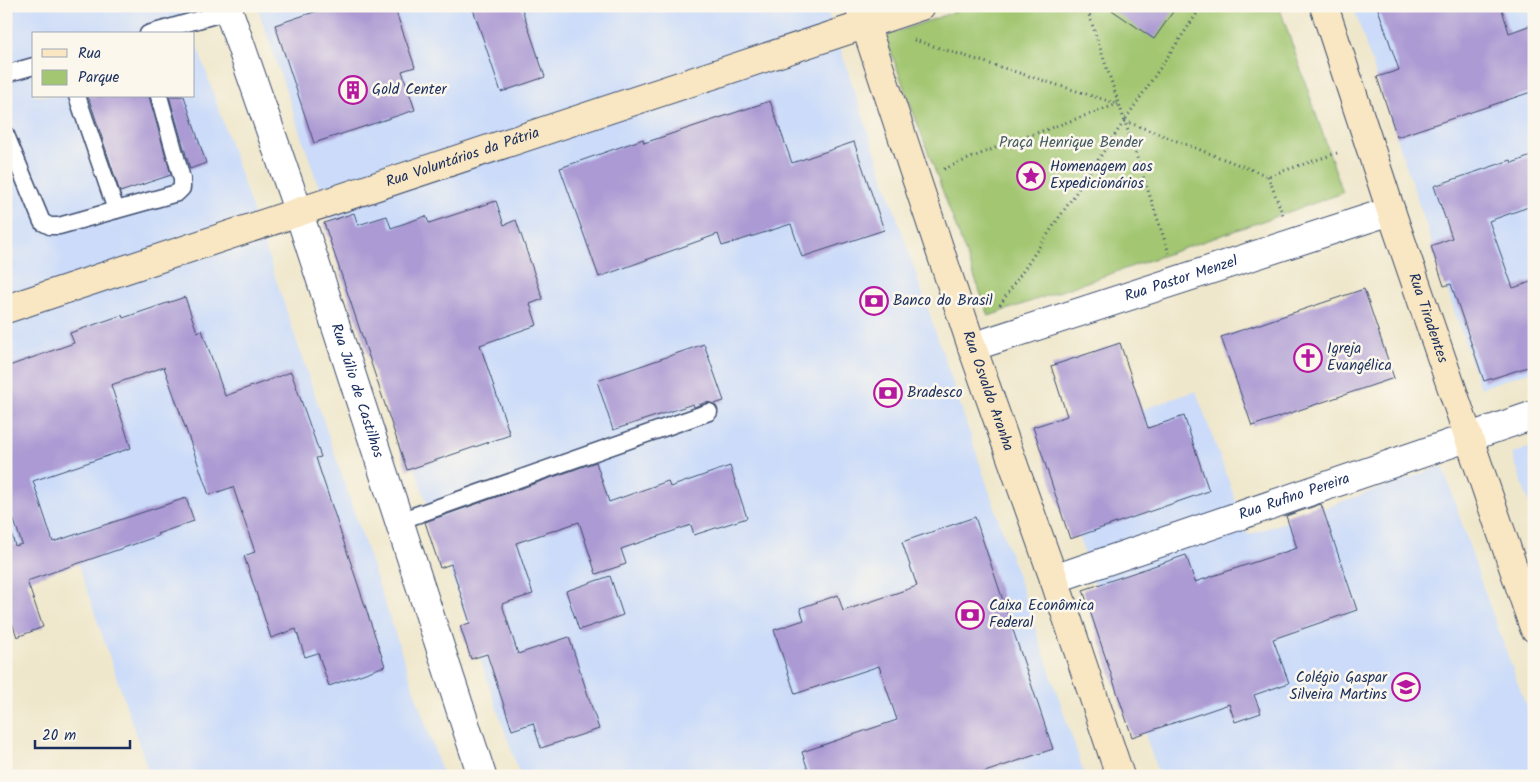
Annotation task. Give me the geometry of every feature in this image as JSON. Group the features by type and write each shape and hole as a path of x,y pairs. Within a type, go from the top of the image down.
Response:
{"main road":[{"name":"Rua Voluntários da Pátria","path":"6,309 299,213 863,16 921,6"},
{"name":"Rua Tiradentes","path":"1324,6 1391,211 1534,628"},
{"name":"Rua Osvaldo Aranha","path":"863,16 972,347 1054,579 1120,776"}],"street":[{"name":"Rua Júlio de Castilhos","path":"228,9 299,213 482,776"},
{"name":"Rua Pastor Menzel","path":"972,347 1391,211"},
{"name":"Rua Rufino Pereira","path":"1054,579 1534,415"}],"lane":[{"path":"154,32 228,9"},
{"path":"6,77 9,73 32,67"},
{"path":"78,98 116,210"},
{"path":"6,135 42,222 50,226 59,226 176,193 182,188 182,179 160,98"},
{"path":"399,521 709,412"}],"path":[{"path":"1086,6 1178,280"},
{"path":"999,306 1202,6"},
{"path":"913,40 1119,104"},
{"path":"917,180 1000,146 1119,104"},
{"path":"1125,120 1268,176 1368,142"},
{"path":"1268,176 1294,242"}],"shaded area":[{"path":"6,6 184,6 192,32 32,32 32,98 195,98 195,39 443,776 150,776 77,561 6,584"},
{"path":"257,6 826,6 1085,776 520,776"},
{"path":"1353,6 1534,6 1534,370 1480,388"},
{"path":"1196,391 1248,535 1443,466 1479,576 1534,728 1534,776 1159,776 1046,442"},
{"path":"1534,446 1534,518 1512,454"}],"green space":[{"name":"Praça Henrique Bender","path":"971,6 1279,6 1343,193 989,316 885,36"}],"building":[{"name":"Gold Center","path":"332,6 394,6 415,67 402,71 415,110 314,143 275,25"},
{"path":"472,6 521,6 545,77 501,92"},
{"path":"1106,6 1177,6 1154,39"},
{"path":"1377,6 1501,6 1509,33 1534,24 1534,91 1397,137 1377,77 1399,70"},
{"path":"89,98 150,98 171,175 120,192"},
{"path":"170,98 185,98 206,163 190,169"},
{"path":"770,101 792,163 854,142 884,230 802,257 791,224 722,246 718,234 599,277 560,168 643,139 644,143"},
{"path":"1534,155 1534,205 1489,221 1513,288 1534,281 1534,365 1484,381 1451,284 1444,286 1431,246 1452,238 1434,186 1511,160 1512,163"},
{"path":"496,201 504,225 516,220 543,299 530,304 537,325 480,345 510,435 407,470 324,223 354,213 358,225 387,216 391,228 426,216 429,223"},
{"name":"Igreja Evangélica","path":"1364,289 1394,378 1252,426 1221,337"},
{"path":"185,297 197,332 202,330 225,396 291,372 321,457 316,458 385,666 329,686 318,653 305,657 296,629 271,638 244,556 255,552 233,487 209,495 164,367 111,385 131,448 33,481 53,542 186,498 194,521 157,534 158,536 27,581 43,627 17,637 6,605 6,532 11,532 15,546 22,544 6,497 6,367 74,343 70,333 122,315 123,318"},
{"path":"1120,343 1148,428 1184,416 1209,491 1070,539 1033,427 1067,416 1051,366"},
{"path":"704,344 724,401 714,404 706,402 694,407 693,404 613,430 597,381"},
{"path":"596,462 609,502 668,481 670,487 730,466 747,518 694,535 691,525 621,549 626,564 596,574 579,522 516,543 533,594 502,604 518,654 569,637 599,729 541,748 533,723 512,730 487,654 471,659 460,626 470,623 451,564 440,568 425,522"},
{"path":"1321,504 1357,610 1273,639 1289,683 1254,695 1261,713 1235,722 1229,704 1132,737 1083,590 1186,555 1195,582 1297,548 1286,516"},
{"path":"975,517 1053,749 973,776 810,776 802,752 897,720 879,666 795,694 774,630 804,620 800,608 838,595 843,611 917,586 902,542"},
{"path":"610,576 623,615 579,630 566,591"}],"place":[{"name":"Gold Center","path":"353,90"},
{"name":"Homenagem aos Expedicionários","path":"1031,176"},
{"name":"Banco do Brasil","path":"874,301"},
{"name":"Igreja Evangélica","path":"1308,358"},
{"name":"Bradesco","path":"888,393"},
{"name":"Caixa Econômica Federal","path":"970,615"},
{"name":"Colégio Gaspar Silveira Martins","path":"1406,687"}]}
